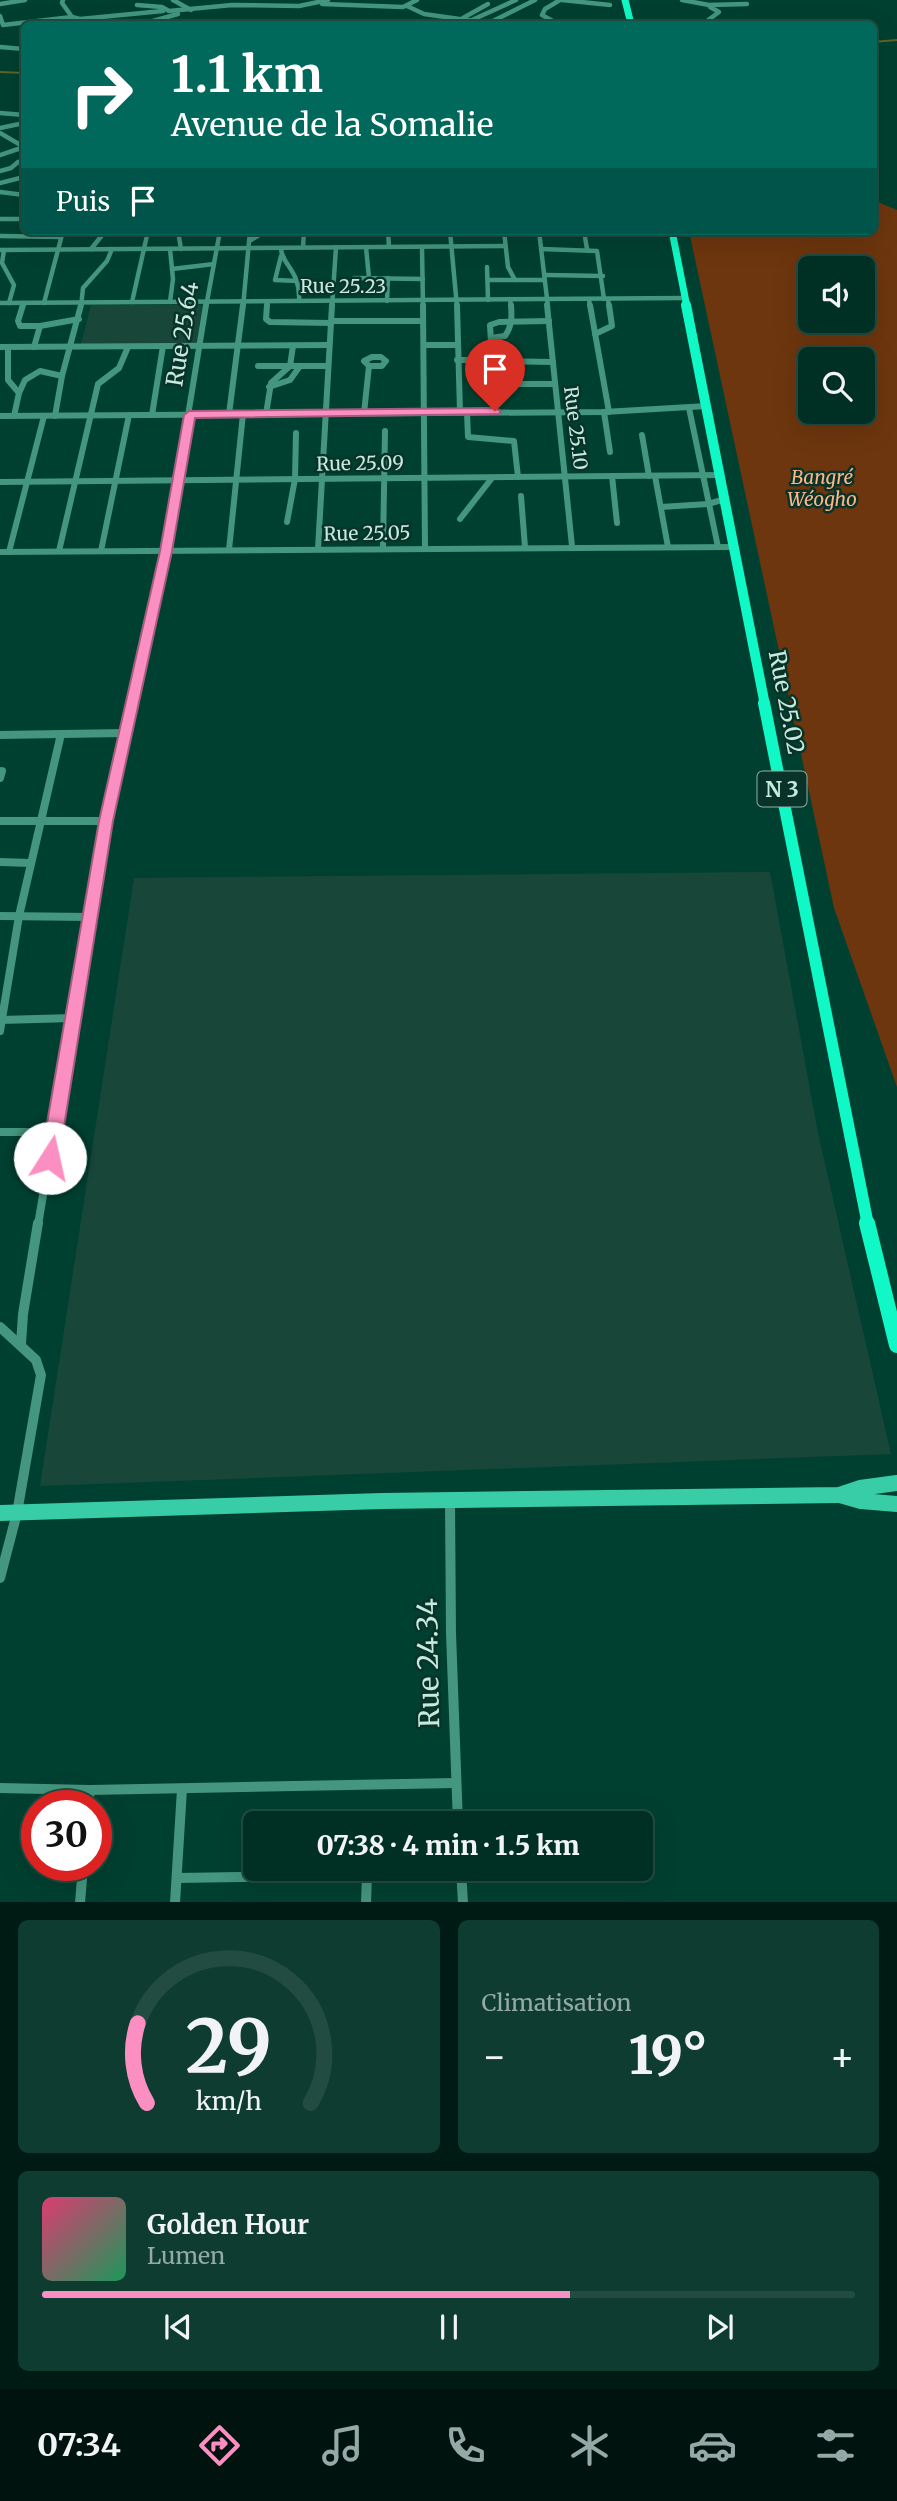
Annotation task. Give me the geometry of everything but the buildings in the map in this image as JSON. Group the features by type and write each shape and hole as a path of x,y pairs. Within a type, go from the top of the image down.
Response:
{"main road":[{"path":"627,2 630,21"},
{"name":"Rue 25.02","path":"673,235 847,1126 878,1274 897,1345"}],"street":[{"path":"0,4 25,0"},
{"path":"63,0 62,3 72,17"},
{"path":"173,0 191,10"},
{"path":"181,3 188,0"},
{"path":"37,21 191,10 253,0"},
{"path":"289,6 297,0"},
{"path":"319,3 327,0"},
{"path":"374,0 375,6"},
{"path":"406,6 417,0"},
{"path":"472,20 516,0"},
{"path":"493,21 535,0"},
{"path":"554,21 542,15 545,9 561,0 610,5"},
{"path":"682,0 708,5 747,4"},
{"path":"232,5 289,6 319,3 406,6 419,9 424,14 478,21"},
{"path":"463,18 488,4"},
{"path":"137,5 160,7 169,11"},
{"path":"707,21 719,12 708,5"},
{"path":"153,21 198,9"},
{"path":"0,16 2,25 21,23"},
{"path":"82,21 87,19"},
{"path":"0,47 21,49"},
{"path":"0,113 21,116"},
{"path":"21,124 0,130 8,140 21,146"},
{"path":"0,155 21,148"},
{"path":"0,169 16,164"},
{"path":"0,183 21,178"},
{"path":"0,192 21,195"},
{"path":"0,219 21,219"},
{"path":"3,237 14,219"},
{"path":"3,237 42,235"},
{"path":"44,303 62,235"},
{"path":"91,249 96,237 100,235"},
{"path":"132,302 147,235"},
{"path":"179,235 181,248"},
{"name":"Rue 25.64","path":"21,1344 23,1314 106,821 166,551 206,302 220,235"},
{"path":"229,414 250,235"},
{"path":"251,240 259,235"},
{"path":"303,247 304,235"},
{"path":"388,235 389,247"},
{"path":"450,235 457,301 457,360 468,437 514,443 518,477"},
{"path":"504,235 508,267 515,280"},
{"name":"Rue 25.10","path":"539,235 567,477 572,546"},
{"path":"585,235 587,249"},
{"path":"9,303 14,285 2,263 2,250 504,246"},
{"path":"318,549 324,412 336,247"},
{"path":"366,247 369,278"},
{"path":"422,247 425,548"},
{"path":"281,248 275,279 298,281"},
{"path":"55,416 62,376 79,319 83,288 107,261 112,249"},
{"path":"170,249 170,302"},
{"path":"541,249 587,249 599,253 612,326 595,334"},
{"path":"281,256 294,269 298,281 299,302"},
{"path":"172,269 214,264"},
{"path":"487,267 488,300"},
{"path":"488,280 603,276"},
{"path":"354,278 423,279"},
{"path":"387,301 388,278"},
{"name":"Rue 25.23","path":"0,303 686,298"},
{"path":"491,338 506,335 513,321 510,299"},
{"path":"589,299 607,412 610,452"},
{"path":"267,302 266,319 270,322 422,321"},
{"path":"23,303 18,324 24,327 79,319"},
{"path":"495,411 491,324 549,320"},
{"path":"34,347 40,326"},
{"path":"0,347 329,345"},
{"path":"424,345 457,345"},
{"path":"59,551 98,384 119,368 128,346"},
{"path":"152,415 163,346"},
{"path":"266,414 269,387 273,379 290,366 293,346"},
{"path":"8,347 8,380 19,393"},
{"path":"457,360 553,362"},
{"path":"258,366 328,366"},
{"path":"269,387 290,380 300,366"},
{"path":"364,413 369,366"},
{"path":"8,380 25,380 41,371 62,376"},
{"path":"14,416 25,380"},
{"path":"494,384 555,384"},
{"path":"0,416 607,412 708,406"},
{"path":"689,408 718,547"},
{"path":"229,550 243,414"},
{"path":"101,551 128,415"},
{"path":"9,552 44,416"},
{"path":"383,548 385,431"},
{"path":"288,522 295,479 296,433"},
{"path":"642,435 661,507 668,547"},
{"name":"Rue 25.09","path":"0,482 721,475"},
{"path":"612,476 617,523"},
{"path":"460,519 492,478"},
{"path":"521,496 525,547"},
{"path":"661,507 708,504 725,499"},
{"name":"Rue 25.05","path":"0,552 572,546 735,547"},
{"path":"0,735 124,733"},
{"path":"0,1031 19,916 61,734"},
{"path":"0,821 106,821"},
{"path":"0,862 30,863"},
{"path":"0,916 90,917"},
{"path":"1,1020 74,1018"},
{"path":"0,1132 54,1132"},
{"path":"0,1327 36,1360 41,1375 17,1513 0,1577"},
{"path":"0,1513 450,1501 839,1495 860,1488 897,1483"},
{"path":"839,1495 861,1502 897,1504"},
{"name":"Rue 24.34","path":"450,1501 457,1811"},
{"path":"0,1788 182,1789 456,1783"},
{"path":"175,1902 182,1789"},
{"path":"177,1878 243,1877"},
{"path":"80,1902 82,1881"},
{"path":"366,1902 367,1881"},
{"path":"462,1881 463,1902"}],"shaded area":[{"path":"91,305 202,305 197,343 81,344"},
{"path":"770,872 818,1133 891,1454 40,1486 134,878"}],"green space":[{"name":"Bangré Wéogho","path":"877,202 897,210 897,1087 834,908 690,235 877,235"}],"waterway":[{"path":"877,42 897,40"},
{"path":"0,72 21,73"}],"route":[{"path":"50,1158 106,821 166,551 189,415 495,411"}]}
